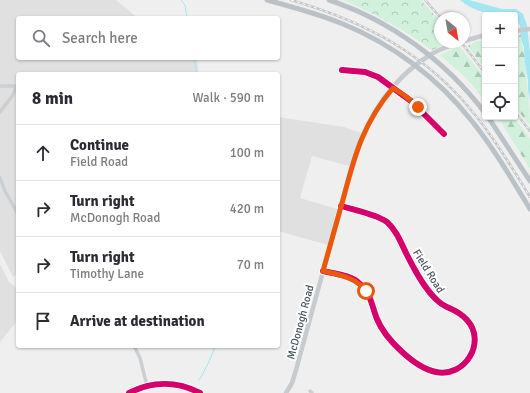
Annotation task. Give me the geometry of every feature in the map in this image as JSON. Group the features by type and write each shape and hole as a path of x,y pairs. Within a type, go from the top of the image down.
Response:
{"highway":[{"path":"268,0 307,11 353,29 383,44 420,69 442,88 470,119 503,165 530,208"},
{"path":"329,0 366,15 392,29 413,43 453,76 482,110"},
{"path":"490,120 530,181"}],"main road":[{"path":"518,30 530,29"},
{"path":"470,38 482,35"},
{"name":"McDonogh Road","path":"286,393 292,383 296,370 355,156 364,131 382,101 404,76 416,65 445,48"}],"street":[{"path":"342,70 355,70 370,74 393,88 411,100 444,134"},
{"path":"0,86 16,86"},
{"path":"0,112 13,95 16,88"},
{"path":"0,178 8,198 16,211"},
{"name":"Field Road","path":"323,271 350,278 360,284 369,296 377,319 384,332 401,351 421,366 436,372 450,372 461,366 472,354 474,336 469,323 460,314 442,305 433,298 412,264 393,228 383,220 341,206"},
{"path":"135,348 140,358 147,386"},
{"path":"129,393 147,386 170,384 190,388 200,393"}],"shaded area":[{"path":"0,0 116,0 136,16 16,16 16,60 197,60 199,72 16,72 16,275 13,277 0,251"},
{"path":"280,117 344,127 361,133 349,166 312,156 300,198 337,209 328,245 280,232"},
{"path":"0,264 9,282 16,287 16,322 0,342"}],"green space":[{"path":"343,0 421,0 434,14 434,48 437,48 432,50 389,22"},
{"path":"521,34 525,56 530,126 518,111 518,35"},
{"path":"482,40 482,65 469,48 470,45 476,41"},
{"path":"455,48 461,48 482,74 482,97 466,78 440,55"},
{"path":"500,120 516,120 530,139 530,169"}],"water":[{"path":"460,0 469,0 502,9 516,9 523,14 527,25 530,52 530,101 524,47 518,22 518,12 482,12 466,5"}],"waterway":[{"path":"181,0 185,5 187,16"},
{"path":"194,60 196,72"},
{"path":"199,380 214,348"}],"railway":[{"path":"291,0 345,19 370,30 416,58 437,75 457,94 476,116 504,155 530,197"},
{"path":"425,0 436,12"},
{"path":"466,48 482,69"},
{"path":"518,116 530,131"}],"cycle path":[{"path":"342,70 365,72 378,77 411,101 444,134"},
{"path":"323,271 348,277 356,281 364,288 369,296 381,327 394,344 419,365 436,372 446,372 456,370 464,364 470,356 474,348 475,338 473,329 463,316 441,303 429,292 410,262 394,229 382,219 365,212 341,206"},
{"path":"129,393 147,386 164,384 182,386 200,393"}],"route":[{"path":"366,291 360,284 350,278 323,271 353,162 364,131 372,116 393,88 411,100 418,107"}]}
